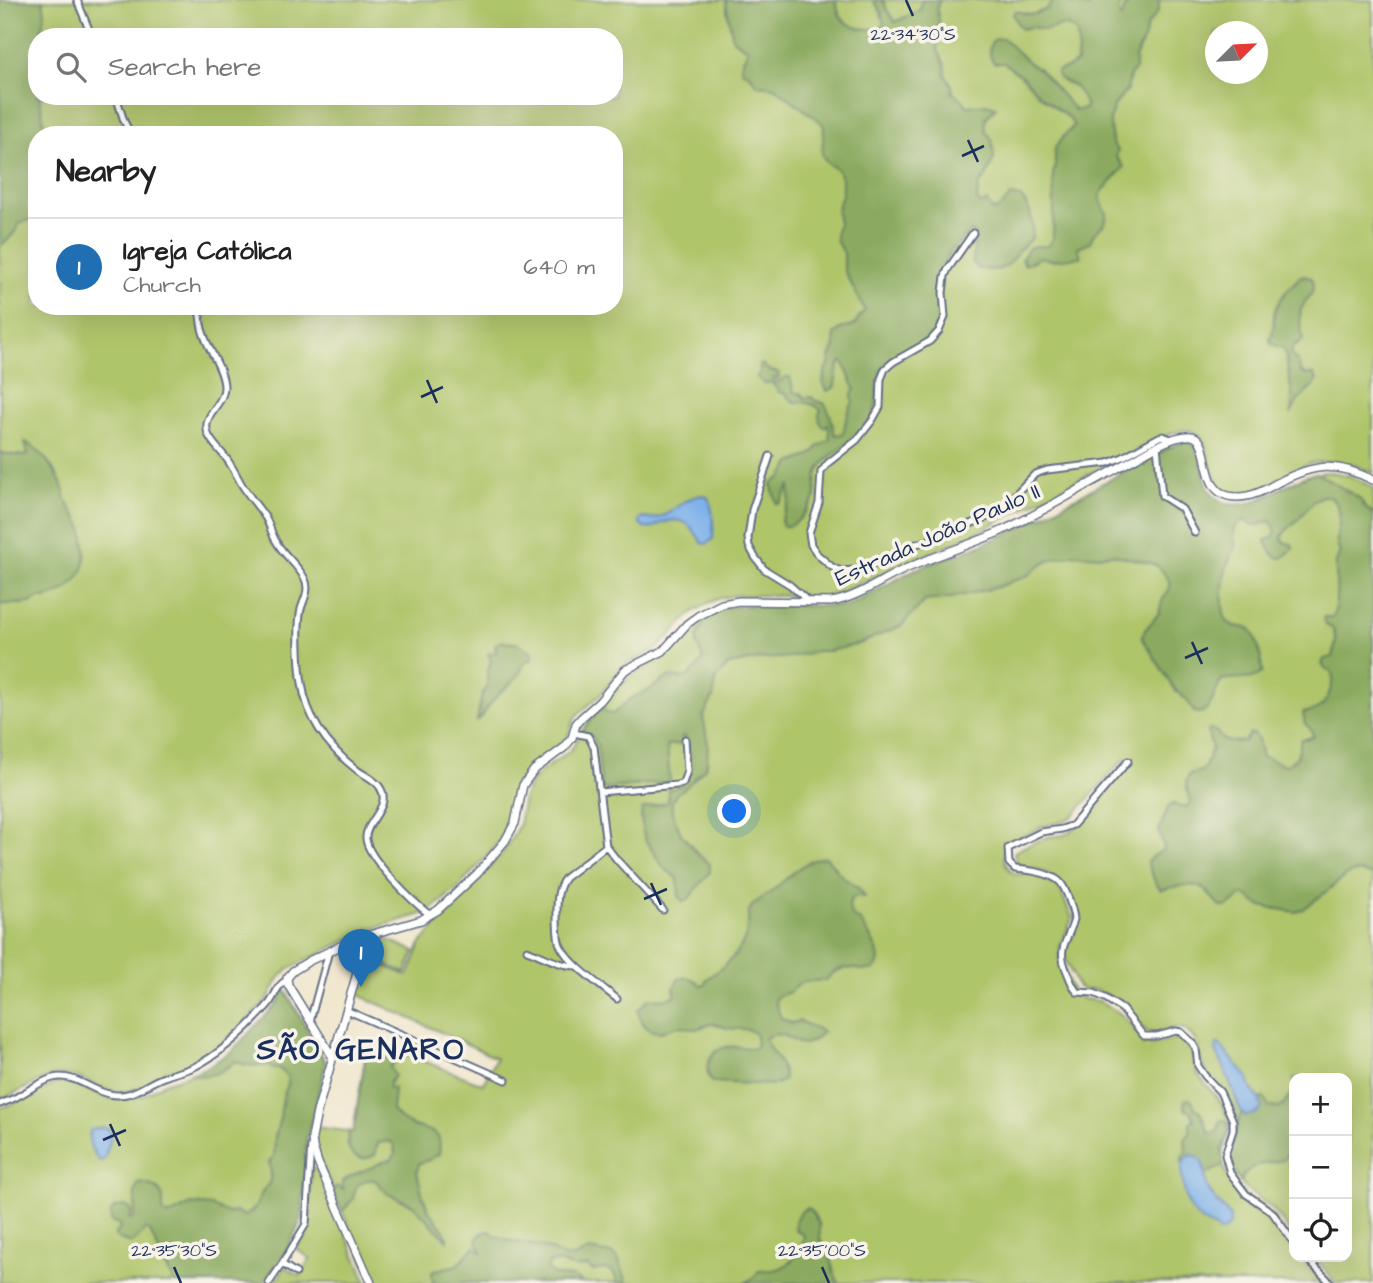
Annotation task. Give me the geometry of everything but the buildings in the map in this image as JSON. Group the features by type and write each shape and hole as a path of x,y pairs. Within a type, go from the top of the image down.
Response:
{"street":[{"path":"77,0 88,28"},
{"path":"119,105 126,126"},
{"path":"973,233 945,276 945,317 939,331 930,341 885,369 881,379 880,407 872,421 857,440 821,471 819,503 810,527 809,539 814,550 832,567 841,571 856,570 879,562 906,547 990,516 1035,474 1047,470 1108,463 1163,436 1171,439 1188,435 1197,439 1205,452 1211,482 1220,492 1231,497 1255,494 1300,471 1315,467 1342,469 1373,480"},
{"path":"200,315 204,335 224,385 220,401 208,418 207,431 265,517 279,546 306,582 307,593 301,608 300,631 302,682 307,705 318,730 327,741 358,771 379,785 381,805 365,837 367,843 378,862 430,915"},
{"name":"Estrada João Paulo II","path":"0,1104 54,1078 79,1081 109,1094 121,1095 136,1092 160,1079 190,1069 237,1036 268,1006 280,983 293,971 329,951 368,935 411,923 438,910 477,874 505,841 515,822 523,785 540,764 565,747 581,718 600,701 625,670 663,651 687,624 707,611 722,604 739,601 831,602 851,597 903,570 1001,531 1171,439"},
{"path":"1157,446 1162,496 1182,509 1195,533"},
{"path":"770,456 752,510 749,546 764,569 809,601"},
{"path":"573,733 588,736 593,742 606,846 663,910"},
{"path":"600,792 683,783 687,771 685,739"},
{"path":"1128,761 1073,825 1041,832 1009,848 1009,863 1015,869 1031,870 1056,879 1063,886 1074,919 1061,958 1074,990 1105,998 1122,1009 1144,1035 1157,1036 1176,1031 1193,1043 1199,1066 1220,1092 1233,1121 1225,1155 1230,1173 1246,1194 1272,1212 1289,1236"},
{"path":"606,846 565,878 558,891 559,941 565,953 617,999"},
{"path":"269,1283 306,1224 308,1177 317,1112 368,935"},
{"path":"527,950 560,963 578,966"},
{"path":"310,1021 329,951"},
{"path":"286,980 332,1056"},
{"path":"346,1010 506,1080"},
{"path":"312,1138 318,1163 370,1283"},
{"path":"1310,1262 1331,1283"},
{"path":"282,1264 296,1273"}],"green space":[{"path":"0,0 1373,0 1373,474 1349,464 1307,464 1255,491 1232,493 1221,488 1214,478 1204,443 1198,434 1182,430 1089,474 976,533 840,593 828,596 738,595 708,603 692,613 658,648 619,671 600,695 576,716 567,738 526,773 519,785 507,828 494,848 458,888 434,907 422,914 368,930 288,969 279,978 268,999 230,1037 196,1062 162,1074 142,1087 115,1091 78,1077 53,1075 0,1100"},
{"path":"0,0 43,0 45,13 42,28 28,28 28,105 41,105 44,126 28,126 28,221 19,223 14,233 1,245"},
{"path":"726,0 835,0 845,21 855,27 867,29 884,26 881,12 873,0 884,2 895,22 920,10 922,0 940,0 937,8 940,35 937,48 946,67 945,74 952,85 953,93 967,106 986,104 996,107 986,118 985,124 986,132 992,139 994,158 986,177 979,185 977,200 981,204 987,202 993,211 1011,196 1021,197 1032,222 1032,238 1008,265 998,270 978,269 973,262 975,234 971,232 954,247 940,275 942,314 937,328 917,347 885,364 879,377 876,406 870,421 858,435 823,464 817,476 816,497 802,516 788,526 783,526 781,520 789,502 790,485 777,504 771,484 783,476 791,463 809,456 830,439 828,424 824,427 820,422 821,410 818,408 809,403 794,402 779,392 771,382 764,384 757,377 760,365 779,373 779,377 773,379 775,382 790,377 794,393 800,393 805,398 812,397 825,404 835,435 842,434 855,389 843,362 838,368 834,388 827,391 823,382 835,346 834,335 840,329 855,325 865,311 844,270 844,253 836,241 842,179 838,170 826,162 822,155 824,127 774,87 758,85 750,75 743,72 741,65 748,49 733,40"},
{"path":"1054,0 1067,0 1071,4 1088,7 1090,0 1121,0 1118,13 1121,18 1126,5 1132,0 1159,0 1159,10 1148,24 1127,90 1113,107 1111,135 1118,151 1116,156 1124,167 1101,193 1101,201 1107,214 1105,223 1090,242 1078,247 1081,257 1051,260 1041,257 1025,265 1022,259 1027,250 1032,246 1048,246 1053,237 1055,148 1074,126 1069,118 1038,94 1025,79 1004,63 994,63 990,46 994,40 1003,38 1038,68 1075,110 1085,109 1077,89 1061,80 1057,74 1077,62 1078,39 1074,30 1062,26 1045,30 1032,27 1022,29 1013,14 1015,11 1037,13 1047,9"},
{"path":"1304,275 1312,278 1314,288 1301,310 1303,340 1294,347 1292,354 1301,373 1314,374 1317,380 1291,413 1292,395 1285,351 1271,344 1270,339 1277,306 1289,288"},
{"path":"25,442 53,468 67,502 82,527 85,560 75,582 54,596 38,598 25,604 0,605 0,453 28,455"},
{"path":"1183,442 1193,445 1198,451 1210,491 1218,500 1231,505 1257,500 1301,479 1326,472 1356,478 1373,488 1373,1283 1335,1283 1319,1262 1352,1262 1352,1073 1289,1073 1289,1230 1275,1211 1247,1190 1232,1168 1230,1154 1237,1131 1236,1115 1229,1101 1204,1069 1193,1038 1182,1028 1147,1032 1126,1009 1107,995 1078,987 1065,954 1077,923 1067,891 1045,872 1016,861 1014,853 1017,850 1047,837 1072,831 1130,765 1125,758 1072,817 1044,826 1006,844 1005,861 1015,874 1029,873 1059,886 1072,919 1060,946 1059,958 1074,994 1083,999 1099,1001 1118,1012 1147,1043 1178,1038 1190,1049 1198,1075 1220,1101 1229,1119 1230,1128 1222,1156 1225,1171 1249,1200 1273,1217 1289,1239 1289,1262 1306,1262 1322,1283 373,1283 315,1149 315,1127 353,1132 367,1047 397,1051 483,1084 496,1058 356,994 367,959 408,976 421,943 505,850 519,825 524,797 530,783 571,750 589,720 621,685 637,671 665,657 693,624 717,611 754,605 848,606 914,570 1020,528"},
{"path":"1183,442 1197,450 1208,486 1213,495 1221,501 1233,505 1244,504 1317,473 1359,498 1373,514 1373,875 1356,872 1348,874 1296,912 1260,906 1245,895 1228,906 1221,907 1205,890 1196,886 1184,885 1161,890 1147,863 1164,849 1159,831 1169,806 1174,804 1182,807 1191,803 1186,781 1190,774 1205,767 1212,748 1208,733 1210,729 1230,742 1244,741 1250,734 1254,734 1258,739 1262,757 1287,765 1297,757 1301,739 1314,736 1305,724 1303,712 1318,709 1327,698 1333,676 1322,664 1324,659 1333,657 1336,640 1333,629 1323,620 1324,617 1333,617 1336,607 1339,512 1335,502 1325,496 1315,501 1284,533 1282,540 1292,544 1293,549 1282,558 1273,554 1265,540 1275,534 1275,528 1270,521 1254,525 1245,520 1236,526 1234,549 1225,575 1225,617 1230,624 1249,628 1252,632 1259,649 1262,673 1247,679 1222,680 1211,703 1200,713 1194,712 1187,700 1176,691 1142,638 1159,613 1170,583 1159,567 1151,563 1111,554 1075,554 1053,559 1040,565 1029,575 998,587 925,601 901,626 859,644 829,651 729,665 717,677 713,698 703,717 708,744 707,763 672,801 672,812 681,834 710,865 710,872 688,900 683,902 679,896 678,879 664,868 646,841 641,817 642,809 668,802 668,789 678,787 688,777 690,762 686,737 682,737 682,744 667,745 670,782 602,789 597,744 591,735 581,732 601,707 613,714 631,698 668,677 689,676 703,659 697,637 707,617 717,611 754,605 848,606 914,570 1020,528"},
{"path":"501,641 519,644 531,651 533,657 525,662 515,679 477,721 482,694 487,688 487,672 491,661 488,654 496,652 495,645"},
{"path":"826,857 865,897 852,898 849,908 852,915 861,921 877,949 877,966 873,970 844,968 825,980 802,982 790,992 778,996 775,1002 781,1018 791,1023 800,1021 823,1032 806,1043 799,1043 781,1035 765,1038 783,1071 784,1079 779,1083 771,1085 712,1082 708,1066 712,1056 727,1047 756,1048 757,1040 752,1031 713,1024 695,1029 679,1026 659,1032 650,1030 643,1023 638,1010 649,999 676,995 674,989 678,979 688,978 702,986 706,984 706,980 731,959 741,946 747,931 749,911 753,905 801,866"},
{"path":"378,936 415,951 406,973 369,958"},
{"path":"284,988 326,1063 307,1138 302,1218 288,1247 263,1283 0,1283 0,1108 63,1082 73,1083 110,1099 142,1096 167,1082 201,1071 232,1051 277,1004"},
{"path":"284,988 326,1063 307,1138 302,1218 285,1252 263,1283 174,1283 150,1232 145,1229 138,1238 129,1243 115,1236 120,1227 111,1222 111,1212 116,1207 126,1206 132,1211 130,1219 134,1218 138,1184 153,1186 160,1191 163,1211 167,1216 191,1204 211,1206 245,1216 255,1207 270,1179 269,1162 274,1156 275,1137 288,1077 280,1069 245,1065 235,1061 215,1074 190,1074 208,1067 232,1051 278,1003"},
{"path":"367,1047 405,1053 390,1067 395,1076 389,1083 389,1088 394,1088 392,1110 408,1123 438,1136 439,1154 419,1163 417,1172 429,1211 445,1232 448,1241 413,1205 388,1194 375,1180 367,1180 358,1185 353,1199 342,1212 332,1191 337,1186 343,1190 343,1181 391,1160 395,1155 394,1145 390,1141 378,1143 375,1155 368,1158 357,1157 348,1145 349,1132 353,1132"},
{"path":"1264,1097 1269,1107 1279,1108 1288,1097 1289,1155 1287,1154 1284,1160 1251,1168 1241,1183 1230,1155 1241,1112 1246,1116 1261,1103 1259,1099"},
{"path":"1189,1099 1200,1111 1209,1133 1217,1132 1221,1120 1227,1121 1230,1128 1222,1149 1223,1165 1207,1174 1197,1157 1190,1155 1182,1162 1190,1122 1194,1120 1191,1111 1184,1107 1185,1100"},
{"path":"317,1167 367,1283 275,1283 285,1267 300,1276 310,1258 296,1249 309,1222 311,1169"},
{"path":"809,1208 819,1223 820,1239 831,1258 839,1283 745,1283 759,1271 787,1265 795,1257 804,1237 796,1230 796,1219 799,1213"},
{"path":"490,1231 496,1236 547,1248 564,1257 574,1257 589,1250 612,1254 617,1257 627,1283 617,1283 614,1274 609,1270 593,1271 587,1266 576,1268 555,1262 549,1263 547,1270 555,1275 573,1277 583,1283 434,1283 432,1272 457,1265 474,1247 483,1253 477,1238"}],"water":[{"path":"703,495 710,501 713,518 713,539 707,544 702,543 690,526 681,521 668,521 652,528 644,528 639,522 642,518 652,519 668,514 688,500"},
{"path":"1217,1044 1248,1078 1262,1108 1257,1113 1246,1116 1241,1112 1216,1051"},
{"path":"109,1129 110,1137 104,1160 99,1161 91,1147 89,1135 90,1130"},
{"path":"1190,1155 1200,1159 1210,1192 1230,1216 1230,1225 1222,1232 1218,1232 1198,1217 1188,1202 1182,1168 1184,1160"}],"place":[{"name":"Igreja Católica","path":"361,987"}],"district":[{"name":"SÃO GENARO","path":"361,1049"}]}
